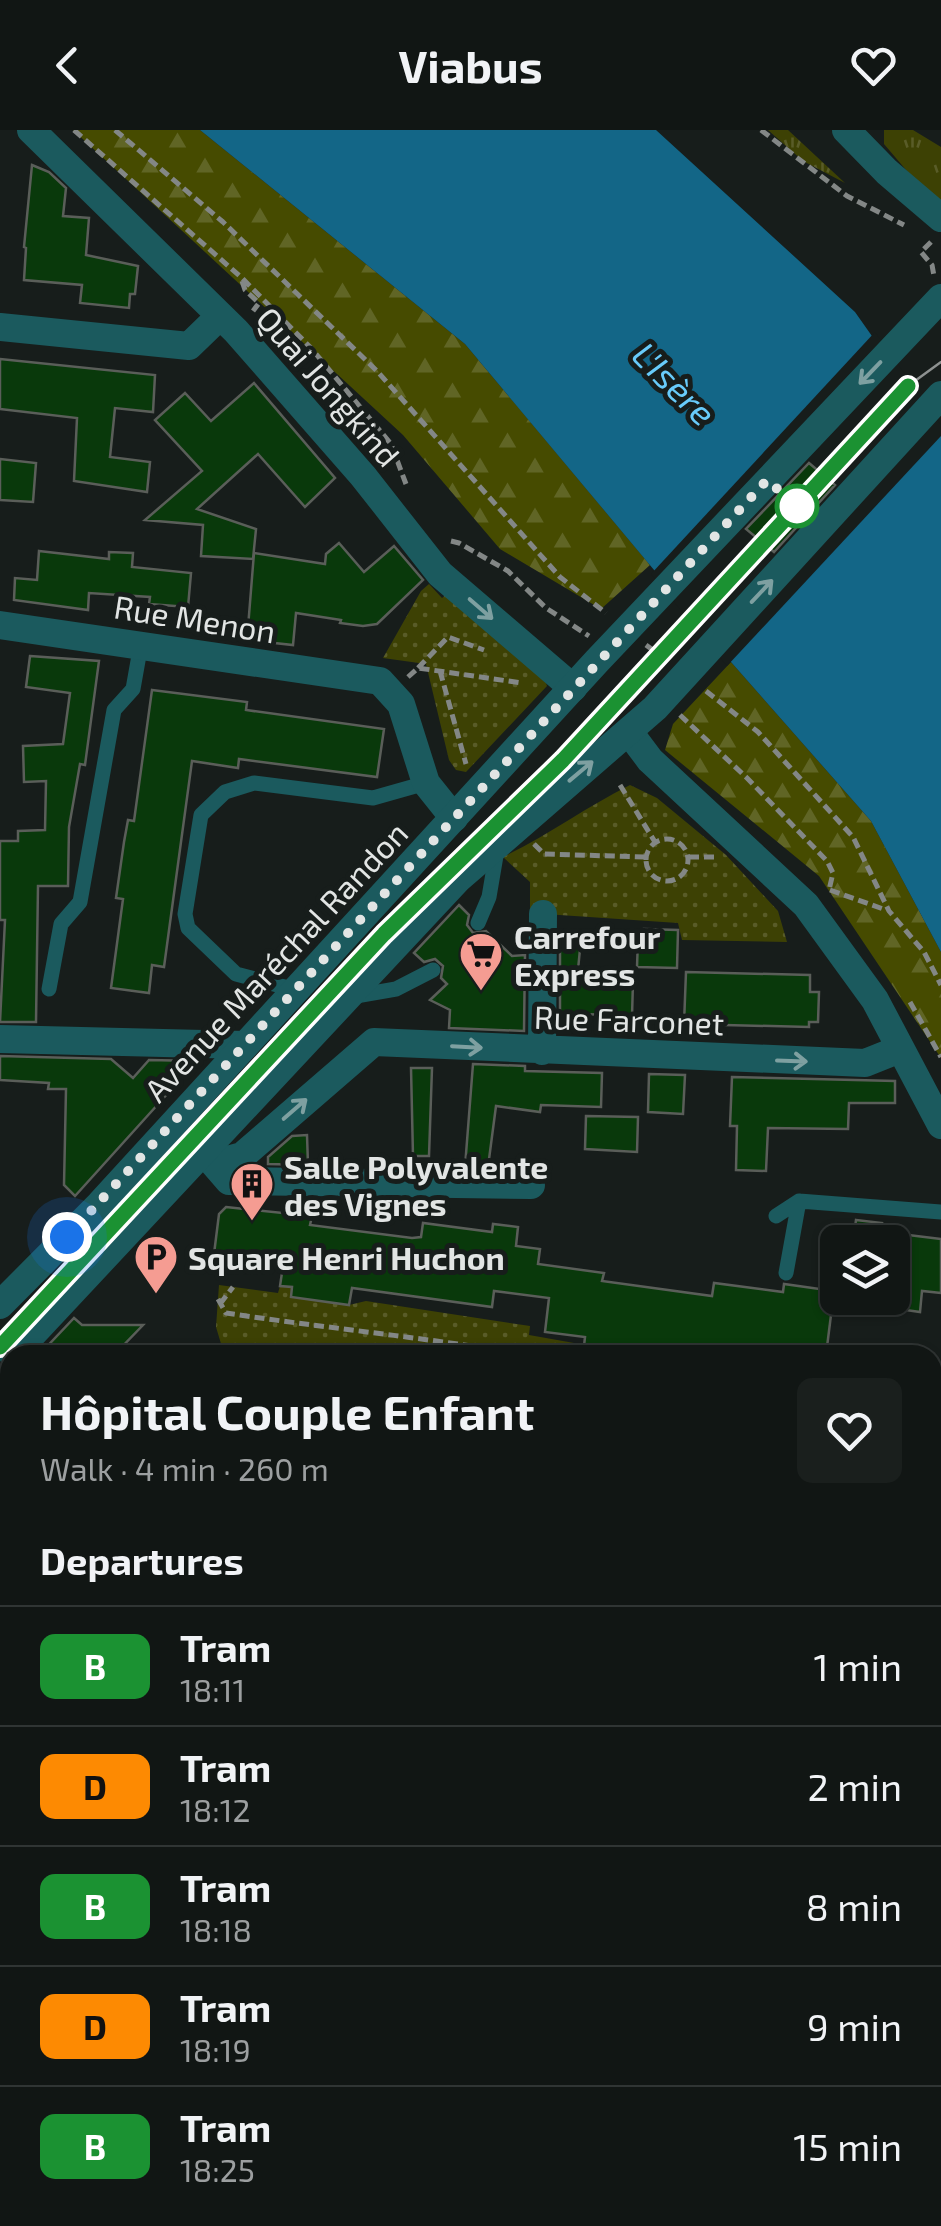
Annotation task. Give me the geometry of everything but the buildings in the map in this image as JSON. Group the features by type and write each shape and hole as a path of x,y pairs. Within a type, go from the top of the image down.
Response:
{"street":[{"name":"Quai Jongkind","path":"31,130 220,316 363,476 440,574 573,688"},
{"path":"846,130 941,218"},
{"name":"Avenue Maréchal Randon","path":"0,1306 100,1204 934,296"},
{"path":"0,327 189,346 220,316"},
{"path":"22,1345 209,1157 346,997 458,879 511,839 655,708 941,395"},
{"name":"Rue Menon","path":"0,625 141,644 386,687"},
{"path":"386,687 401,704 426,783 454,818"},
{"path":"629,732 650,760 806,905 874,1000 941,1125"},
{"path":"542,1051 543,914"},
{"path":"0,1039 245,1045"},
{"name":"Rue Farconet","path":"209,1157 242,1156 370,1044 866,1064 900,1049"},
{"path":"209,1157 229,1181 532,1185"}],"lane":[{"path":"49,989 61,924 80,902 114,710 133,689 141,644"},
{"path":"296,990 236,974 188,928 185,914 201,815 225,792 254,783 373,798 426,783"},
{"path":"478,923 511,839"},
{"path":"346,997 396,989 433,970"},
{"path":"776,1216 800,1201 941,1212"},
{"path":"786,1274 800,1201"}],"path":[{"path":"115,130 223,222 363,358 560,577 616,621"},
{"path":"761,130 848,196 934,240 920,252 932,264 934,296"},
{"path":"242,278 245,290 259,303"},
{"path":"632,634 680,670"},
{"path":"386,687 418,668 448,637 494,654"},
{"path":"418,668 534,684 522,672"},
{"path":"440,671 469,776"},
{"path":"695,682 758,732 853,837 889,911 924,952 941,985"},
{"path":"620,786 655,842"},
{"path":"511,839 544,854 646,856"},
{"path":"669,839 682,845 688,858 686,872 674,881 659,880 648,871 646,856 655,842 669,839"},
{"path":"830,890 889,911"},
{"path":"233,1287 219,1301 226,1313 467,1345"}],"green space":[{"path":"73,130 200,130 465,344 650,565 601,609 500,549 403,435"},
{"path":"768,130 788,130 845,183 803,161"},
{"path":"884,130 913,130 941,147 941,211 884,144"},
{"path":"429,584 442,598 450,592 540,666 547,686 466,772 456,770 449,760 426,664 383,658 421,591"},
{"path":"731,662 871,821 941,952 941,1058 819,876 665,750 673,724"},
{"path":"630,785 657,798 726,855 778,911 787,942 682,940 678,923 530,913 530,882 503,857"},
{"path":"219,1285 278,1293 280,1286 292,1287 292,1297 349,1305 366,1301 530,1326 529,1335 574,1343 221,1345 216,1327"}],"water":[{"name":"L'Isère","path":"200,130 656,130 855,312 941,434 941,952 871,821 731,662 465,344"}],"pier":[{"path":"875,332 941,425 941,436 727,666 651,574"}],"tram line":[{"path":"2,1345 384,934 563,759 908,386 941,362"},
{"name":"B","path":"2,1345 384,934 563,760 908,386"}],"place":[{"name":"Carrefour Express","path":"481,992"},
{"name":"Salle Polyvalente des Vignes","path":"252,1222"},
{"name":"Square Henri Huchon","path":"156,1295"}],"route":[{"path":"67,1237 767,480 797,506"}]}
